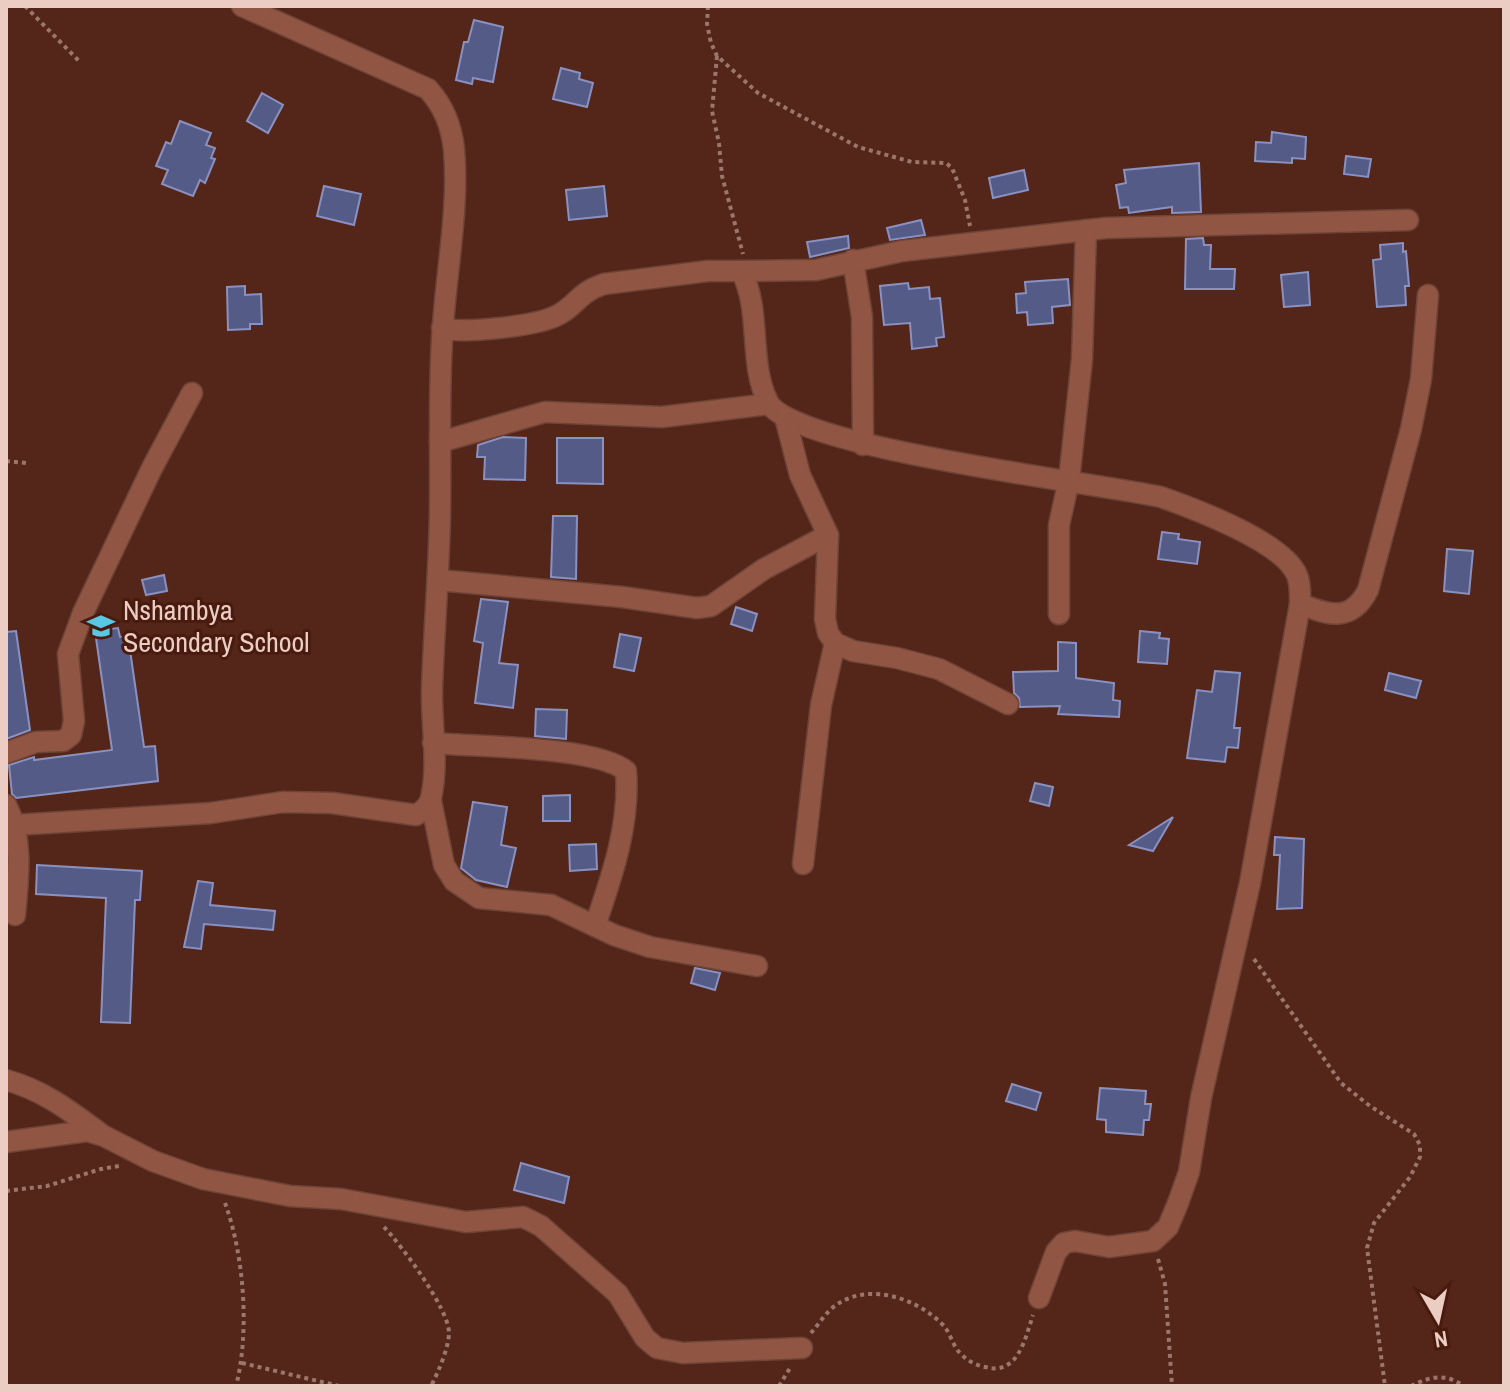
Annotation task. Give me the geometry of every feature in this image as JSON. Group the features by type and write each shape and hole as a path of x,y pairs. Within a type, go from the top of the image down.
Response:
{"street":[{"path":"242,6 428,89 442,106 449,124 454,150 453,221 442,328 431,801 444,865 454,881 479,898 551,905 614,935 650,947 757,966"},
{"path":"442,328 465,331 544,321 567,310 590,288 708,271 816,270 902,251 1146,225 1408,220"},
{"path":"1059,614 1059,525 1069,480 1082,359 1086,230"},
{"path":"853,260 862,317 863,445"},
{"path":"744,271 759,365 800,475 828,535 825,619 828,633 835,643 853,651 939,669 1008,704"},
{"path":"1300,604 1333,614 1349,612 1361,604 1368,590 1411,429 1421,379 1428,295"},
{"path":"6,753 36,742 63,741 71,735 74,721 68,654 83,613 152,468 192,393"},
{"path":"440,442 545,412 662,417 777,410 863,445 1161,497 1200,511 1281,554 1296,573 1300,604 1262,818 1201,1098 1189,1172 1168,1227 1153,1241 1109,1247 1075,1241 1064,1243 1056,1252 1039,1298"},
{"path":"438,580 622,597 697,608 711,606 764,569 828,535"},
{"path":"803,864 821,705 835,643"},
{"path":"433,743 583,755 610,761 626,771 624,825 612,877 595,926"},
{"path":"14,825 211,813 283,802 332,803 416,815 424,811 431,801"},
{"path":"6,805 17,840 15,915"},
{"path":"6,1080 27,1085 48,1096 104,1136 153,1161 203,1179 290,1196 341,1199 466,1222 523,1217 541,1226 618,1294 645,1338 657,1348 683,1353 802,1348"},
{"path":"6,1142 87,1131 104,1136"}],"path":[{"path":"25,6 79,61"},
{"path":"708,6 709,33 717,56 712,111 722,176 744,271"},
{"path":"717,56 758,93 858,147 912,162 946,163 952,168 965,200 974,244"},
{"path":"6,461 26,463"},
{"path":"1238,933 1341,1083 1414,1134 1420,1145 1420,1157 1410,1177 1374,1223 1367,1248 1385,1386"},
{"path":"6,1191 47,1186 101,1169 153,1161"},
{"path":"203,1179 223,1198 237,1245 242,1296 242,1363 236,1386"},
{"path":"363,1205 404,1253 445,1316 450,1334 440,1369 431,1386"},
{"path":"1153,1241 1165,1284 1172,1386"},
{"path":"779,1386 802,1348 834,1306 852,1296 875,1293 897,1296 944,1326 959,1352 973,1363 990,1369 1002,1369 1013,1362 1021,1351 1039,1298"},
{"path":"242,1363 339,1386"},
{"path":"1411,1386 1427,1378 1448,1376 1464,1386"}],"building":[{"path":"474,20 503,27 493,82 473,78 472,84 456,80 464,42 468,42"},
{"path":"561,68 580,73 579,79 593,83 587,107 553,99"},
{"path":"262,93 283,105 268,133 247,121"},
{"path":"180,121 211,133 206,145 215,148 211,158 215,159 205,183 200,180 193,196 162,184 168,170 156,166 166,142 171,144"},
{"path":"1272,132 1306,137 1305,159 1292,158 1292,163 1255,161 1256,142 1271,143"},
{"path":"1346,156 1371,159 1368,177 1344,174"},
{"path":"1199,163 1201,212 1172,213 1172,207 1129,213 1128,207 1120,208 1116,185 1126,183 1124,170"},
{"path":"1024,170 1028,190 993,198 989,178"},
{"path":"324,186 361,194 354,225 317,216"},
{"path":"604,186 607,216 569,220 566,190"},
{"path":"921,220 925,235 890,240 887,228"},
{"path":"848,236 849,248 810,257 807,242"},
{"path":"1203,238 1204,245 1211,245 1210,269 1235,269 1234,289 1185,289 1186,239"},
{"path":"1403,243 1409,286 1405,286 1406,305 1377,307 1373,260 1381,259 1380,245"},
{"path":"1308,272 1310,305 1284,307 1281,275"},
{"path":"1068,279 1070,305 1052,307 1053,323 1028,325 1027,312 1017,313 1016,294 1026,293 1025,282"},
{"path":"908,283 909,289 929,287 930,299 940,298 944,337 936,338 937,346 912,349 910,323 884,325 880,286"},
{"path":"245,286 245,295 261,294 262,324 250,324 250,329 228,330 227,287"},
{"path":"503,437 526,438 525,480 484,479 485,457 477,457 478,445"},
{"path":"557,438 603,438 603,484 557,483"},
{"path":"553,516 577,516 576,579 551,577"},
{"path":"1162,532 1179,534 1178,539 1200,542 1197,564 1158,559"},
{"path":"1447,549 1473,551 1469,594 1444,591"},
{"path":"164,575 167,591 146,595 142,580"},
{"path":"481,599 508,602 499,663 518,665 513,708 475,703 483,643 474,641"},
{"path":"736,607 757,614 752,631 731,624"},
{"path":"118,628 120,637 128,636 144,747 155,746 158,781 16,798 12,794 9,765 34,757 34,760 112,750 95,631"},
{"path":"16,631 30,730 6,739 6,632"},
{"path":"1140,631 1160,633 1159,638 1169,639 1167,664 1138,662"},
{"path":"620,634 641,638 634,671 614,667"},
{"path":"1058,642 1076,643 1076,678 1114,683 1113,700 1120,701 1119,717 1058,714 1060,706 1020,707 1019,698 1014,693 1013,672 1058,671"},
{"path":"1215,671 1240,673 1234,728 1240,728 1238,748 1227,747 1225,762 1187,758 1197,690 1212,692"},
{"path":"1389,673 1421,681 1416,698 1385,690"},
{"path":"536,709 567,710 566,739 535,736"},
{"path":"1035,783 1053,787 1049,806 1030,801"},
{"path":"570,795 570,821 543,821 543,796"},
{"path":"473,802 507,807 501,845 516,848 507,887 476,880 461,868"},
{"path":"1173,817 1153,851 1129,845"},
{"path":"1275,837 1304,839 1302,908 1277,909 1280,855 1274,855"},
{"path":"596,844 597,869 570,871 569,845"},
{"path":"37,865 142,871 140,900 135,900 130,1023 101,1022 106,898 36,894"},
{"path":"198,881 213,883 210,905 275,911 273,930 204,924 201,949 184,947"},
{"path":"695,968 720,973 715,990 691,983"},
{"path":"1012,1084 1041,1093 1036,1110 1006,1101"},
{"path":"1100,1088 1146,1091 1145,1104 1151,1104 1149,1120 1144,1120 1143,1135 1106,1132 1106,1120 1097,1119"},
{"path":"521,1163 569,1177 564,1203 514,1190"}],"place":[{"name":"Nshambya Secondary School","path":"101,626"}]}
